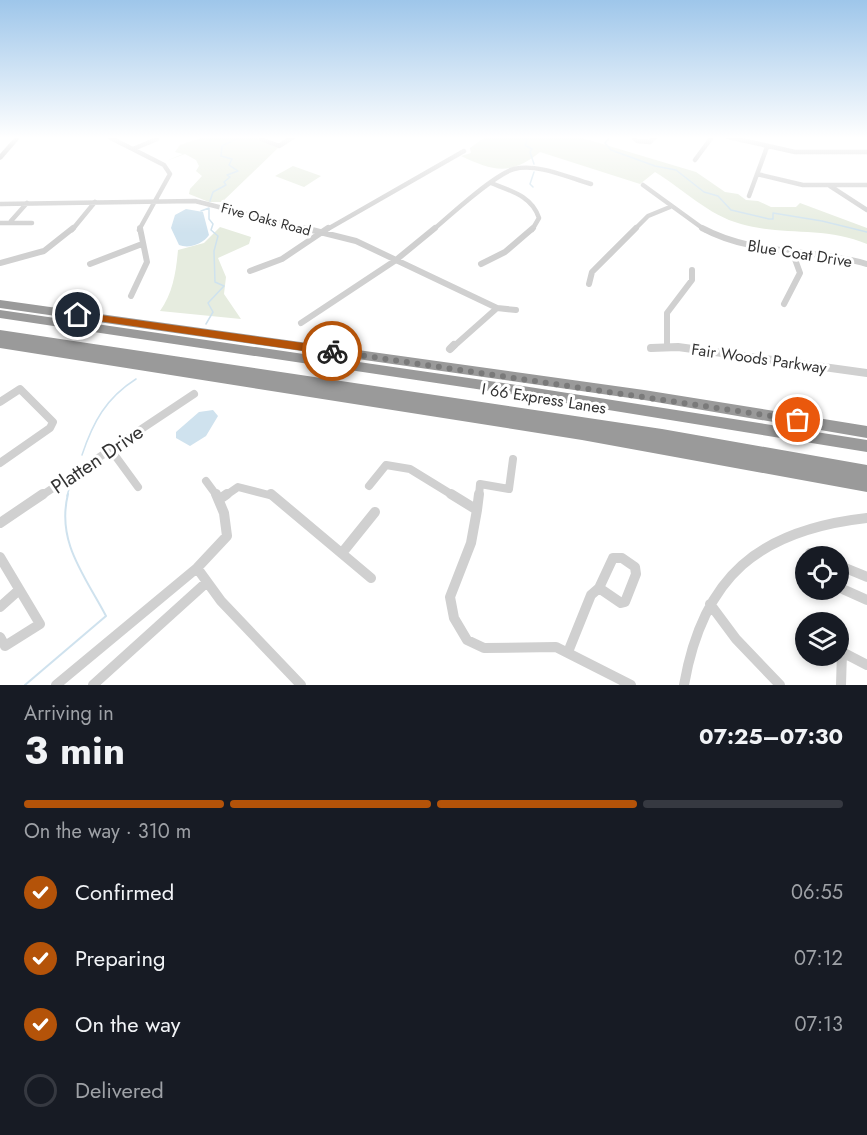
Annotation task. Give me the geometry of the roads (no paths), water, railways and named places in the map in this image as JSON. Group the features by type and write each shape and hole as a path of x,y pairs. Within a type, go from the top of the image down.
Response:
{"highway":[{"path":"0,304 644,395 867,432"},
{"name":"I 66 Express Lanes","path":"0,314 510,388 867,446"},
{"name":"I 66 Express Lanes","path":"0,334 638,431 867,472"},
{"path":"0,343 582,434 867,484"}],"street":[{"path":"130,296 131,288 147,262 147,253 138,237 139,229 169,179 168,169"},
{"path":"250,271 267,267 305,246 320,233 432,169"},
{"path":"301,323 396,260 491,183 514,169"},
{"path":"535,169 591,184"},
{"path":"749,196 759,169"},
{"path":"757,174 796,184 867,185"},
{"path":"481,264 494,260 531,231 539,218 536,208 528,199 491,183"},
{"name":"Blue Coat Drive","path":"643,185 693,225 709,233 754,247 834,254 867,264"},
{"path":"830,186 848,200 867,210"},
{"name":"Five Oaks Road","path":"0,204 195,201 356,241 497,308 516,310"},
{"path":"0,263 33,256 60,243 95,202"},
{"path":"11,221 27,203"},
{"path":"589,284 592,272 648,216 670,207"},
{"path":"0,223 11,221 32,224"},
{"path":"90,264 142,244"},
{"path":"784,304 801,273 800,263 792,251"},
{"path":"668,346 667,313 692,280 692,270"},
{"path":"450,349 497,308"},
{"name":"Fair Woods Parkway","path":"651,348 668,346 867,373"},
{"path":"0,402 20,389 53,422 50,428 0,463"},
{"name":"Platten Drive","path":"0,523 194,394"},
{"path":"111,450 138,487"},
{"path":"513,459 509,489 480,484 471,543 450,597 454,618 467,640 483,648 556,647 624,683"},
{"path":"369,486 386,465 410,469 477,510"},
{"path":"56,685 197,568 227,536 227,516 220,499 206,481"},
{"path":"220,499 238,487 271,494 371,578"},
{"path":"342,553 375,512"},
{"path":"684,685 694,639 710,604 738,567 767,544 806,527 830,521 867,518"},
{"path":"0,557 39,624 5,646 0,637"},
{"path":"197,568 221,601 301,685"},
{"path":"849,570 867,577"},
{"path":"93,685 207,582"},
{"path":"568,652 591,595 599,588"},
{"path":"0,607 19,590"},
{"path":"849,592 867,600"},
{"path":"710,604 736,639 780,685"},
{"path":"842,685 842,652 867,665"}],"water":[{"path":"186,209 203,212 209,235 200,243 191,246 179,245 171,228 175,215"},
{"path":"213,410 218,416 206,436 190,446 176,438 176,432 199,412"}],"waterway":[{"path":"210,201 213,192 226,185 224,182 230,177 227,175 238,171 235,169"},
{"path":"671,169 676,170 704,192 718,196 731,210 769,219 773,219 773,213 822,221 867,232"},
{"path":"533,187 530,184 534,172"},
{"path":"201,211 209,208 209,219 213,224 211,230 218,236 214,251 215,282 224,286 208,303 213,312 206,324"},
{"path":"82,455 102,412 116,394 136,379"},
{"path":"67,496 69,489"},
{"path":"25,685 106,616 69,543 65,511 68,494"}]}
